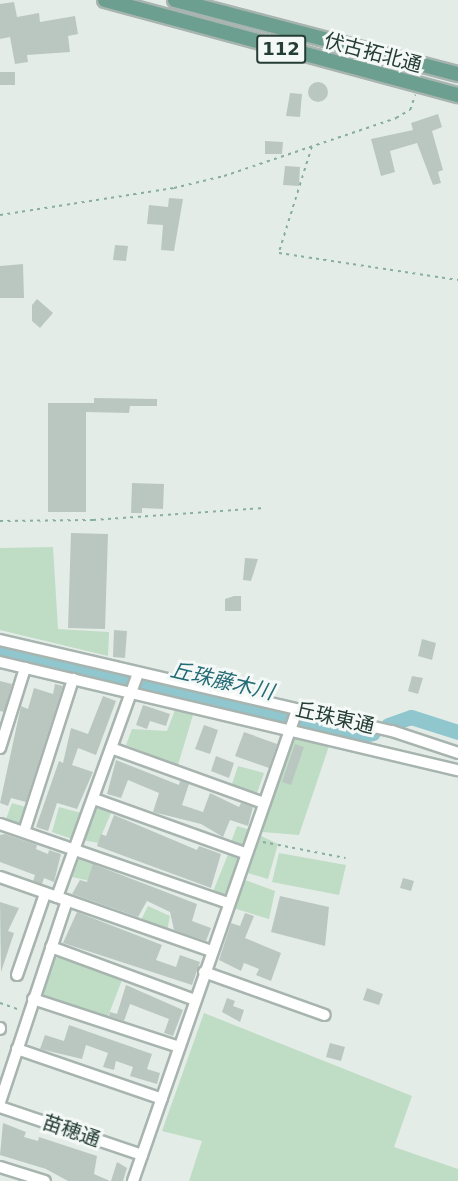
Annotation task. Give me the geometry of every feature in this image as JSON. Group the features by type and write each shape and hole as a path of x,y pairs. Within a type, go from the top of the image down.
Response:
{"main road":[{"name":"伏古拓北通","path":"105,0 458,95"},
{"name":"伏古拓北通","path":"175,0 458,74"}],"street":[{"name":"丘珠東通","path":"0,640 392,731 458,753"},
{"name":"丘珠東通","path":"0,662 458,770"},
{"path":"0,748 26,668"},
{"path":"0,1102 51,947 74,850 138,673"},
{"path":"24,832 73,679"},
{"path":"133,1181 245,853 297,710"},
{"path":"111,748 264,803"},
{"path":"93,798 245,853"},
{"path":"0,824 228,903"},
{"path":"0,877 211,951"},
{"path":"17,975 45,894"},
{"path":"51,947 195,1000"},
{"path":"204,972 326,1015"},
{"path":"33,999 179,1047"},
{"path":"16,1049 162,1099"},
{"path":"0,1059 12,1063"},
{"name":"苗穂通","path":"0,1107 142,1155"},
{"path":"0,1167 26,1179 45,1181"}],"path":[{"path":"0,215 174,188 312,146 396,118 410,110 418,85"},
{"path":"312,146 279,253 458,280"},
{"path":"0,521 93,520 265,508"},
{"path":"250,840 345,858"},
{"path":"0,1003 24,1011"}],"green space":[{"path":"53,547 58,629 109,632 108,656 0,630 0,548"},
{"path":"175,710 193,715 178,765 126,745 132,729 167,731"},
{"path":"293,735 329,746 299,835 262,832"},
{"path":"238,766 264,773 256,796 231,787"},
{"path":"12,803 26,807 21,825 6,819"},
{"path":"59,807 81,813 72,839 52,832"},
{"path":"96,808 112,811 98,843 83,840"},
{"path":"237,826 250,830 244,847 231,842"},
{"path":"261,836 278,844 268,879 248,873"},
{"path":"229,852 240,857 225,898 212,894"},
{"path":"279,853 346,865 339,895 272,882"},
{"path":"80,855 96,861 90,881 72,877"},
{"path":"245,880 275,891 269,919 233,908"},
{"path":"148,906 170,916 167,931 140,922"},
{"path":"58,957 122,980 107,1019 43,998 53,959"},
{"path":"204,1013 412,1096 394,1147 458,1169 458,1181 189,1181 202,1141 162,1131"}],"building":[{"path":"14,2 17,17 39,13 40,22 75,16 78,34 68,36 70,52 27,55 28,62 15,64 10,37 0,39 0,4"},
{"path":"0,72 15,72 15,85 0,85"},
{"path":"318,82 325,85 328,92 325,99 318,102 311,99 308,92 311,85"},
{"path":"290,93 302,94 300,117 286,116"},
{"path":"438,114 442,127 432,131 443,170 438,172 441,183 433,185 417,143 390,151 395,172 381,176 371,139 413,130 411,123"},
{"path":"265,141 283,142 282,154 265,154"},
{"path":"285,166 300,167 299,186 283,185"},
{"path":"169,198 183,199 174,251 161,250 163,225 147,224 149,205 168,207"},
{"path":"115,245 128,246 126,261 113,260"},
{"path":"23,264 24,298 0,298 0,266"},
{"path":"37,299 53,313 40,328 32,321 32,305"},
{"path":"94,398 157,399 157,406 130,406 129,413 86,412 86,512 48,512 48,403 94,403"},
{"path":"132,483 164,484 163,509 142,508 142,513 131,513"},
{"path":"71,533 108,534 105,629 68,628"},
{"path":"245,558 258,559 251,581 243,580"},
{"path":"241,596 241,611 225,611 225,599"},
{"path":"114,630 127,631 125,658 113,657"},
{"path":"422,639 436,643 432,660 418,656"},
{"path":"412,676 423,678 418,694 408,691"},
{"path":"0,681 12,684 4,712 0,711"},
{"path":"55,684 63,686 26,802 11,798 8,806 0,803 21,706 28,709 34,688 53,694"},
{"path":"103,696 116,701 96,755 78,748 72,765 93,772 77,809 57,803 48,831 36,827 59,761 63,763 71,728 88,734"},
{"path":"143,705 170,714 166,726 150,721 147,729 136,725"},
{"path":"204,725 218,730 210,754 195,749"},
{"path":"244,732 277,744 269,768 235,756"},
{"path":"295,744 304,747 291,785 282,782"},
{"path":"216,756 234,763 229,778 211,771"},
{"path":"116,760 179,785 180,781 189,784 182,805 203,812 210,793 239,807 241,803 253,807 248,826 230,820 223,837 201,824 153,812 159,793 128,780 121,798 107,794"},
{"path":"114,815 197,850 199,846 221,854 211,888 97,846 101,834 106,836"},
{"path":"5,834 37,845 36,849 48,854 49,850 61,854 54,882 44,878 42,884 33,881 35,875 0,862 0,835"},
{"path":"93,864 197,904 192,921 211,928 206,941 174,930 170,912 147,901 138,917 72,894 80,880 87,882"},
{"path":"403,878 414,881 411,891 400,888"},
{"path":"280,896 329,907 325,946 271,932"},
{"path":"0,902 19,908 8,931 14,933 1,972"},
{"path":"77,912 162,945 156,960 176,967 180,955 200,962 192,985 63,943"},
{"path":"245,913 254,916 245,938 281,953 271,981 256,975 259,969 244,963 241,971 219,960 231,923 240,926"},
{"path":"126,985 183,1010 173,1036 164,1033 169,1019 130,1004 124,1021 109,1016 110,1012 117,1014"},
{"path":"367,988 383,994 379,1005 363,1000"},
{"path":"227,998 235,1001 233,1006 244,1010 240,1022 222,1012"},
{"path":"69,1025 152,1054 147,1069 160,1073 157,1084 130,1076 133,1067 116,1061 114,1070 103,1067 108,1053 86,1045 82,1059 40,1049 45,1035 64,1041"},
{"path":"330,1043 345,1047 341,1061 326,1057"},
{"path":"3,1123 26,1132 24,1137 38,1141 39,1137 97,1156 94,1174 110,1181 68,1181 46,1169 0,1155"},
{"path":"117,1162 127,1168 123,1181 111,1181"}],"waterway":[{"name":"丘珠藤木川","path":"0,649 126,680"},
{"name":"丘珠藤木川","path":"145,685 289,719"},
{"name":"丘珠藤木川","path":"388,725 411,717 458,732"},
{"name":"丘珠藤木川","path":"304,722 363,735 373,733"}]}
